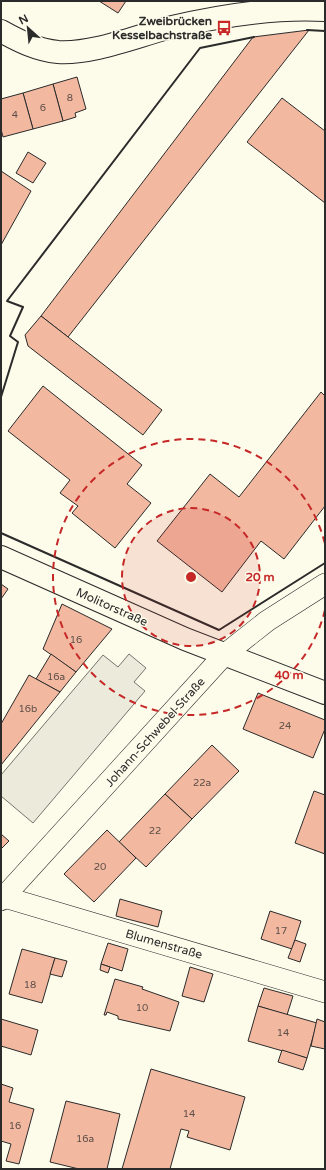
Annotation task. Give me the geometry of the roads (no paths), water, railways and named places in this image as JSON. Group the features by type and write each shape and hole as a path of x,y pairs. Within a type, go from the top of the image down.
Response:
{"main road":[{"path":"1,31 38,48 65,51 84,50 170,28 275,9 325,10"},
{"name":"Molitorstraße","path":"1,557 128,615 224,655 325,693"}],"street":[{"name":"Johann-Schwebel-Straße","path":"2,898 224,655 262,625 325,584"},
{"name":"Blumenstraße","path":"2,898 325,992"}],"place":[{"name":"Zweibrücken Kesselbachstraße","path":"224,28"}]}
